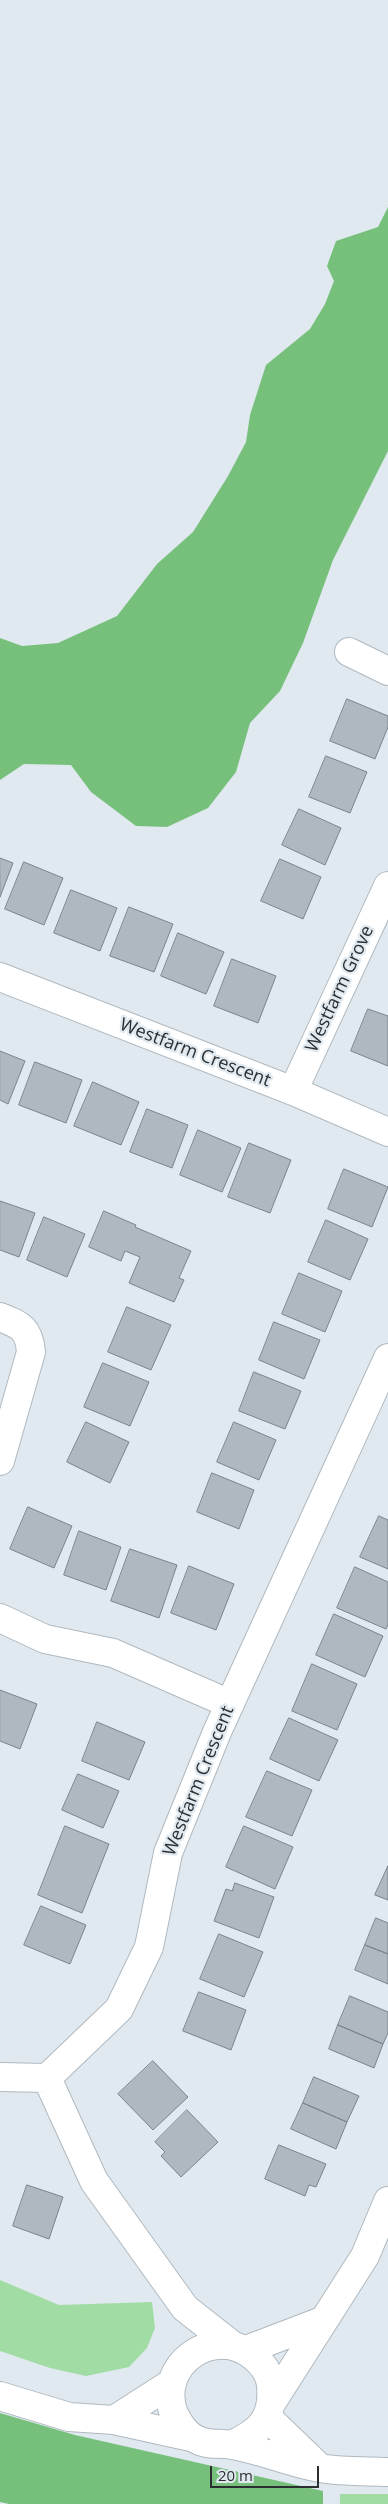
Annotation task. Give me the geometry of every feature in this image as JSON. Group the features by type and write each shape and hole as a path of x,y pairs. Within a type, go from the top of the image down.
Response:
{"street":[{"path":"349,652 388,671"},
{"name":"Westfarm Grove","path":"293,1091 388,886"},
{"name":"Westfarm Crescent","path":"0,977 293,1091 388,1132"},
{"path":"0,1317 18,1324 30,1337 32,1352 0,1461"},
{"name":"Westfarm Crescent","path":"47,2078 119,2009 149,1947 168,1853 230,1704 388,1358"},
{"path":"0,1618 45,1639 113,1653 230,1704"},
{"path":"0,2077 47,2078 94,2181 184,2308 262,2363 271,2382 270,2409 320,2468"},
{"path":"231,2445 253,2435 270,2409 322,2321 366,2256 388,2201"},
{"path":"184,2308 187,2356"},
{"path":"191,2437 178,2422 170,2404 170,2384 177,2369 187,2356 208,2345 239,2347 322,2321"},
{"path":"114,2420 170,2384"},
{"path":"0,2396 69,2417 114,2420 191,2437 210,2445 231,2445 320,2468 388,2472"}],"green space":[{"path":"388,207 388,451 333,560 303,643 280,691 250,723 236,772 208,808 167,827 136,826 91,792 71,765 24,764 0,780 0,638 22,646 58,643 117,616 157,564 193,532 228,476 246,442 250,415 266,365 310,329 325,304 334,281 327,266 336,241 378,227"},
{"path":"0,2280 59,2305 152,2302 155,2328 147,2348 129,2367 86,2376 50,2368 0,2351"},
{"path":"0,2413 75,2435 323,2491 323,2504 9,2504 0,2502"},
{"path":"340,2494 388,2494 388,2504 340,2504"}],"building":[{"path":"347,699 388,716 388,727 375,759 330,741"},
{"path":"326,756 367,772 350,813 309,797"},
{"path":"299,809 341,828 325,865 282,845"},
{"path":"0,858 13,863 0,897"},
{"path":"280,859 321,877 303,919 261,901"},
{"path":"24,862 63,878 44,925 5,909"},
{"path":"71,890 117,908 100,951 54,933"},
{"path":"129,907 173,924 154,972 110,956"},
{"path":"178,933 224,952 206,994 161,976"},
{"path":"232,959 276,976 258,1023 214,1006"},
{"path":"368,1009 388,1016 388,1066 351,1051"},
{"path":"0,1051 25,1061 8,1104 0,1100"},
{"path":"35,1062 82,1080 66,1123 19,1105"},
{"path":"93,1082 139,1102 121,1145 74,1126"},
{"path":"147,1109 188,1125 172,1168 130,1152"},
{"path":"198,1130 241,1148 222,1192 180,1175"},
{"path":"249,1143 291,1160 270,1213 228,1197"},
{"path":"344,1169 388,1187 372,1227 328,1209"},
{"path":"0,1201 35,1213 19,1257 0,1250"},
{"path":"104,1211 136,1225 135,1227 191,1251 179,1278 184,1280 174,1302 129,1283 140,1257 125,1251 121,1261 89,1247"},
{"path":"44,1217 85,1234 67,1277 27,1260"},
{"path":"326,1220 368,1239 350,1280 308,1262"},
{"path":"299,1273 342,1291 325,1332 282,1314"},
{"path":"127,1307 171,1325 151,1370 108,1352"},
{"path":"274,1322 320,1340 304,1379 259,1360"},
{"path":"103,1363 149,1382 130,1426 84,1407"},
{"path":"254,1372 301,1391 285,1429 239,1411"},
{"path":"86,1422 129,1442 110,1483 67,1462"},
{"path":"234,1422 276,1440 259,1480 217,1462"},
{"path":"212,1473 254,1490 239,1529 197,1512"},
{"path":"28,1507 72,1526 54,1568 10,1549"},
{"path":"379,1516 388,1520 388,1569 360,1557"},
{"path":"79,1531 121,1547 106,1590 64,1575"},
{"path":"130,1549 177,1565 159,1618 111,1601"},
{"path":"189,1566 234,1584 216,1630 171,1613"},
{"path":"355,1567 388,1582 388,1625 386,1629 337,1608"},
{"path":"334,1614 383,1636 365,1677 316,1655"},
{"path":"312,1664 357,1684 337,1730 292,1711"},
{"path":"0,1690 37,1704 20,1749 0,1741"},
{"path":"289,1718 338,1740 319,1781 270,1759"},
{"path":"97,1722 145,1742 129,1780 82,1761"},
{"path":"267,1771 312,1790 292,1836 246,1817"},
{"path":"78,1774 119,1791 103,1828 62,1810"},
{"path":"65,1826 109,1844 82,1913 38,1895"},
{"path":"244,1826 293,1847 275,1889 226,1867"},
{"path":"388,1866 388,1900 375,1895"},
{"path":"235,1883 274,1897 259,1938 214,1921 226,1889 232,1891"},
{"path":"41,1906 86,1925 70,1964 24,1945"},
{"path":"376,1918 388,1923 388,1954 365,1945"},
{"path":"219,1934 263,1952 244,1997 200,1979"},
{"path":"365,1945 388,1954 388,1984 355,1970"},
{"path":"199,1992 246,2010 231,2050 183,2031"},
{"path":"350,1996 388,2012 388,2033 383,2044 338,2025"},
{"path":"338,2025 383,2044 374,2068 329,2049"},
{"path":"153,2061 188,2097 153,2130 118,2094"},
{"path":"314,2077 359,2096 347,2122 303,2103"},
{"path":"303,2103 347,2122 336,2149 291,2129"},
{"path":"187,2110 218,2142 181,2177 161,2156 165,2152 155,2142"},
{"path":"279,2145 326,2164 316,2187 309,2185 305,2196 265,2179"},
{"path":"27,2185 63,2197 49,2239 13,2226"}]}
